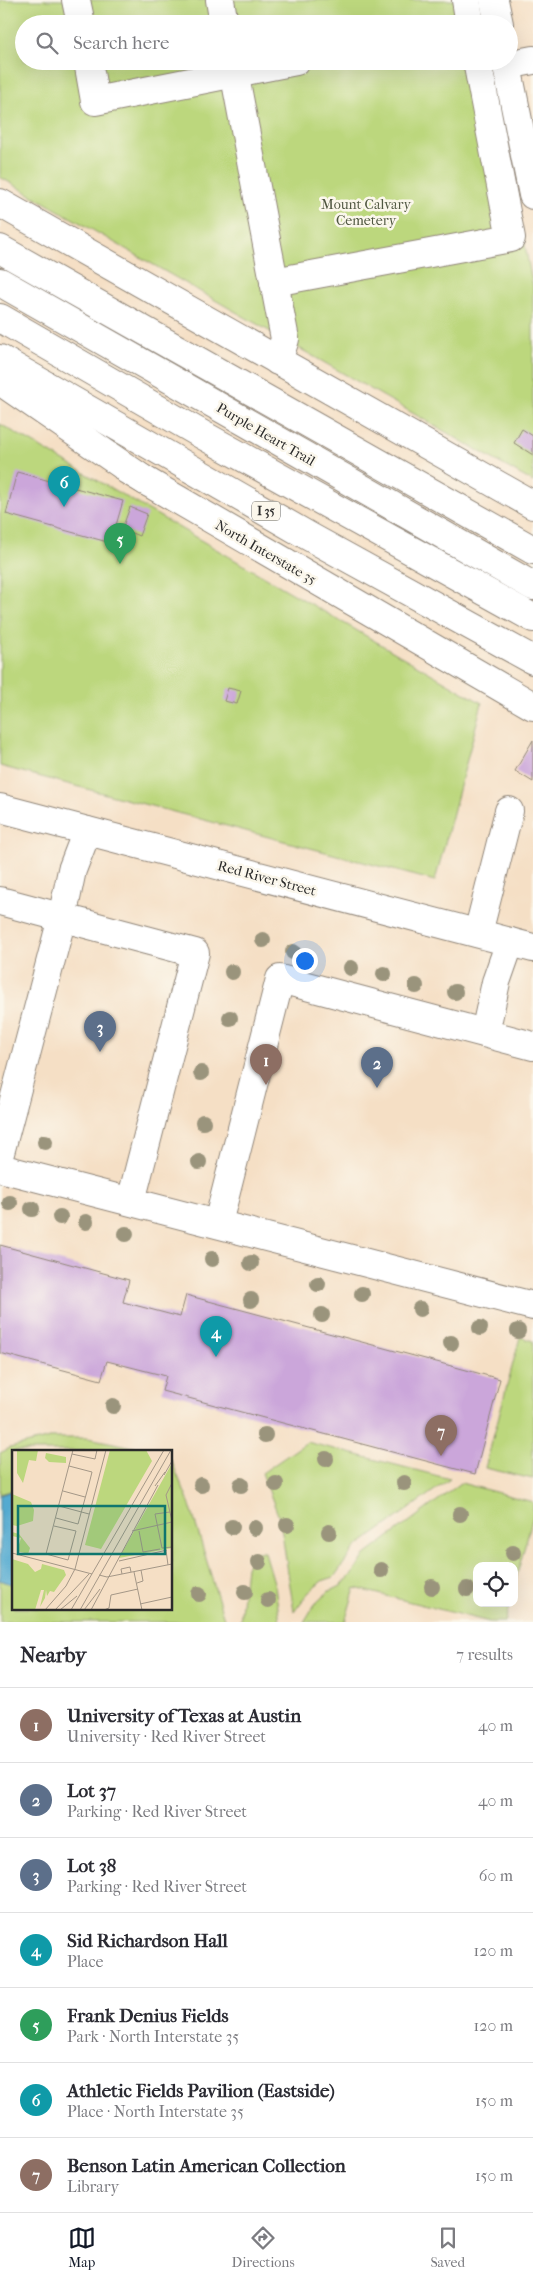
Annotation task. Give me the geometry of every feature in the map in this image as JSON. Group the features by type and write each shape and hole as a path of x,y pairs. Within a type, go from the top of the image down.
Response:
{"main road":[{"path":"76,0 78,15"},
{"path":"220,0 222,15"},
{"path":"466,0 468,15"},
{"path":"494,0 497,15"},
{"path":"90,70 95,101 221,70"},
{"path":"234,70 285,339 278,361"},
{"path":"274,282 512,238 479,70"},
{"path":"516,70 533,195"},
{"path":"0,203 533,505"},
{"path":"0,250 533,550"},
{"name":"Purple Heart Trail","path":"3,283 533,586"},
{"path":"0,318 160,410 533,618"},
{"name":"I 35","path":"0,359 310,536 533,660"},
{"path":"0,381 147,482"},
{"name":"North Interstate 35","path":"0,396 533,706"},
{"name":"Red River Street","path":"0,808 521,945"},
{"path":"478,933 509,811"},
{"path":"0,1152 62,918 72,870 87,831"},
{"path":"0,901 196,954 131,1201"},
{"path":"485,1033 496,982 521,945"},
{"path":"218,1223 280,979 533,1046"},
{"path":"0,1168 533,1306"}],"green space":[{"name":"Mount Calvary Cemetery","path":"0,0 479,0 482,15 15,15 15,70 492,70 533,287 533,482 0,177"},
{"path":"0,424 482,703 435,881 0,766"},
{"path":"520,1337 533,1341 533,1479 485,1468"},
{"path":"50,1438 88,1438 149,1450 12,1450 12,1491 0,1494 0,1453 10,1448"},
{"path":"307,1442 450,1479 355,1548 334,1577 322,1581 308,1593 294,1612 280,1520 262,1473"},
{"path":"172,1462 190,1505 225,1622 0,1622 0,1580 12,1584 12,1610 172,1610"},
{"path":"461,1483 533,1502 533,1516 518,1571 518,1562 473,1562 473,1607 509,1607 505,1622 490,1622 355,1588 345,1622 304,1622 315,1604 329,1591 341,1586 355,1571 365,1555"},
{"path":"253,1552 265,1552 275,1586 280,1622 240,1622 246,1567"}],"water":[{"path":"12,1491 12,1584 0,1580 0,1495"}],"building":[{"path":"522,429 533,436 533,455 514,443"},
{"path":"17,472 123,501 111,543 6,514"},
{"path":"130,507 147,514 139,536 122,529"},
{"path":"228,688 241,691 237,704 224,701"},
{"path":"533,740 533,782 515,771"},
{"path":"0,1245 129,1280 123,1302 180,1317 186,1295 500,1379 475,1474 162,1391 166,1376 107,1361 101,1380 0,1353"}],"place":[{"name":"Athletic Fields Pavilion (Eastside)","path":"64,507"},
{"name":"Frank Denius Fields","path":"120,564"},
{"name":"Lot 38","path":"100,1052"},
{"name":"University of Texas at Austin","path":"266,1085"},
{"name":"Lot 37","path":"377,1088"},
{"name":"Sid Richardson Hall","path":"216,1357"},
{"name":"Benson Latin American Collection","path":"441,1456"}]}
